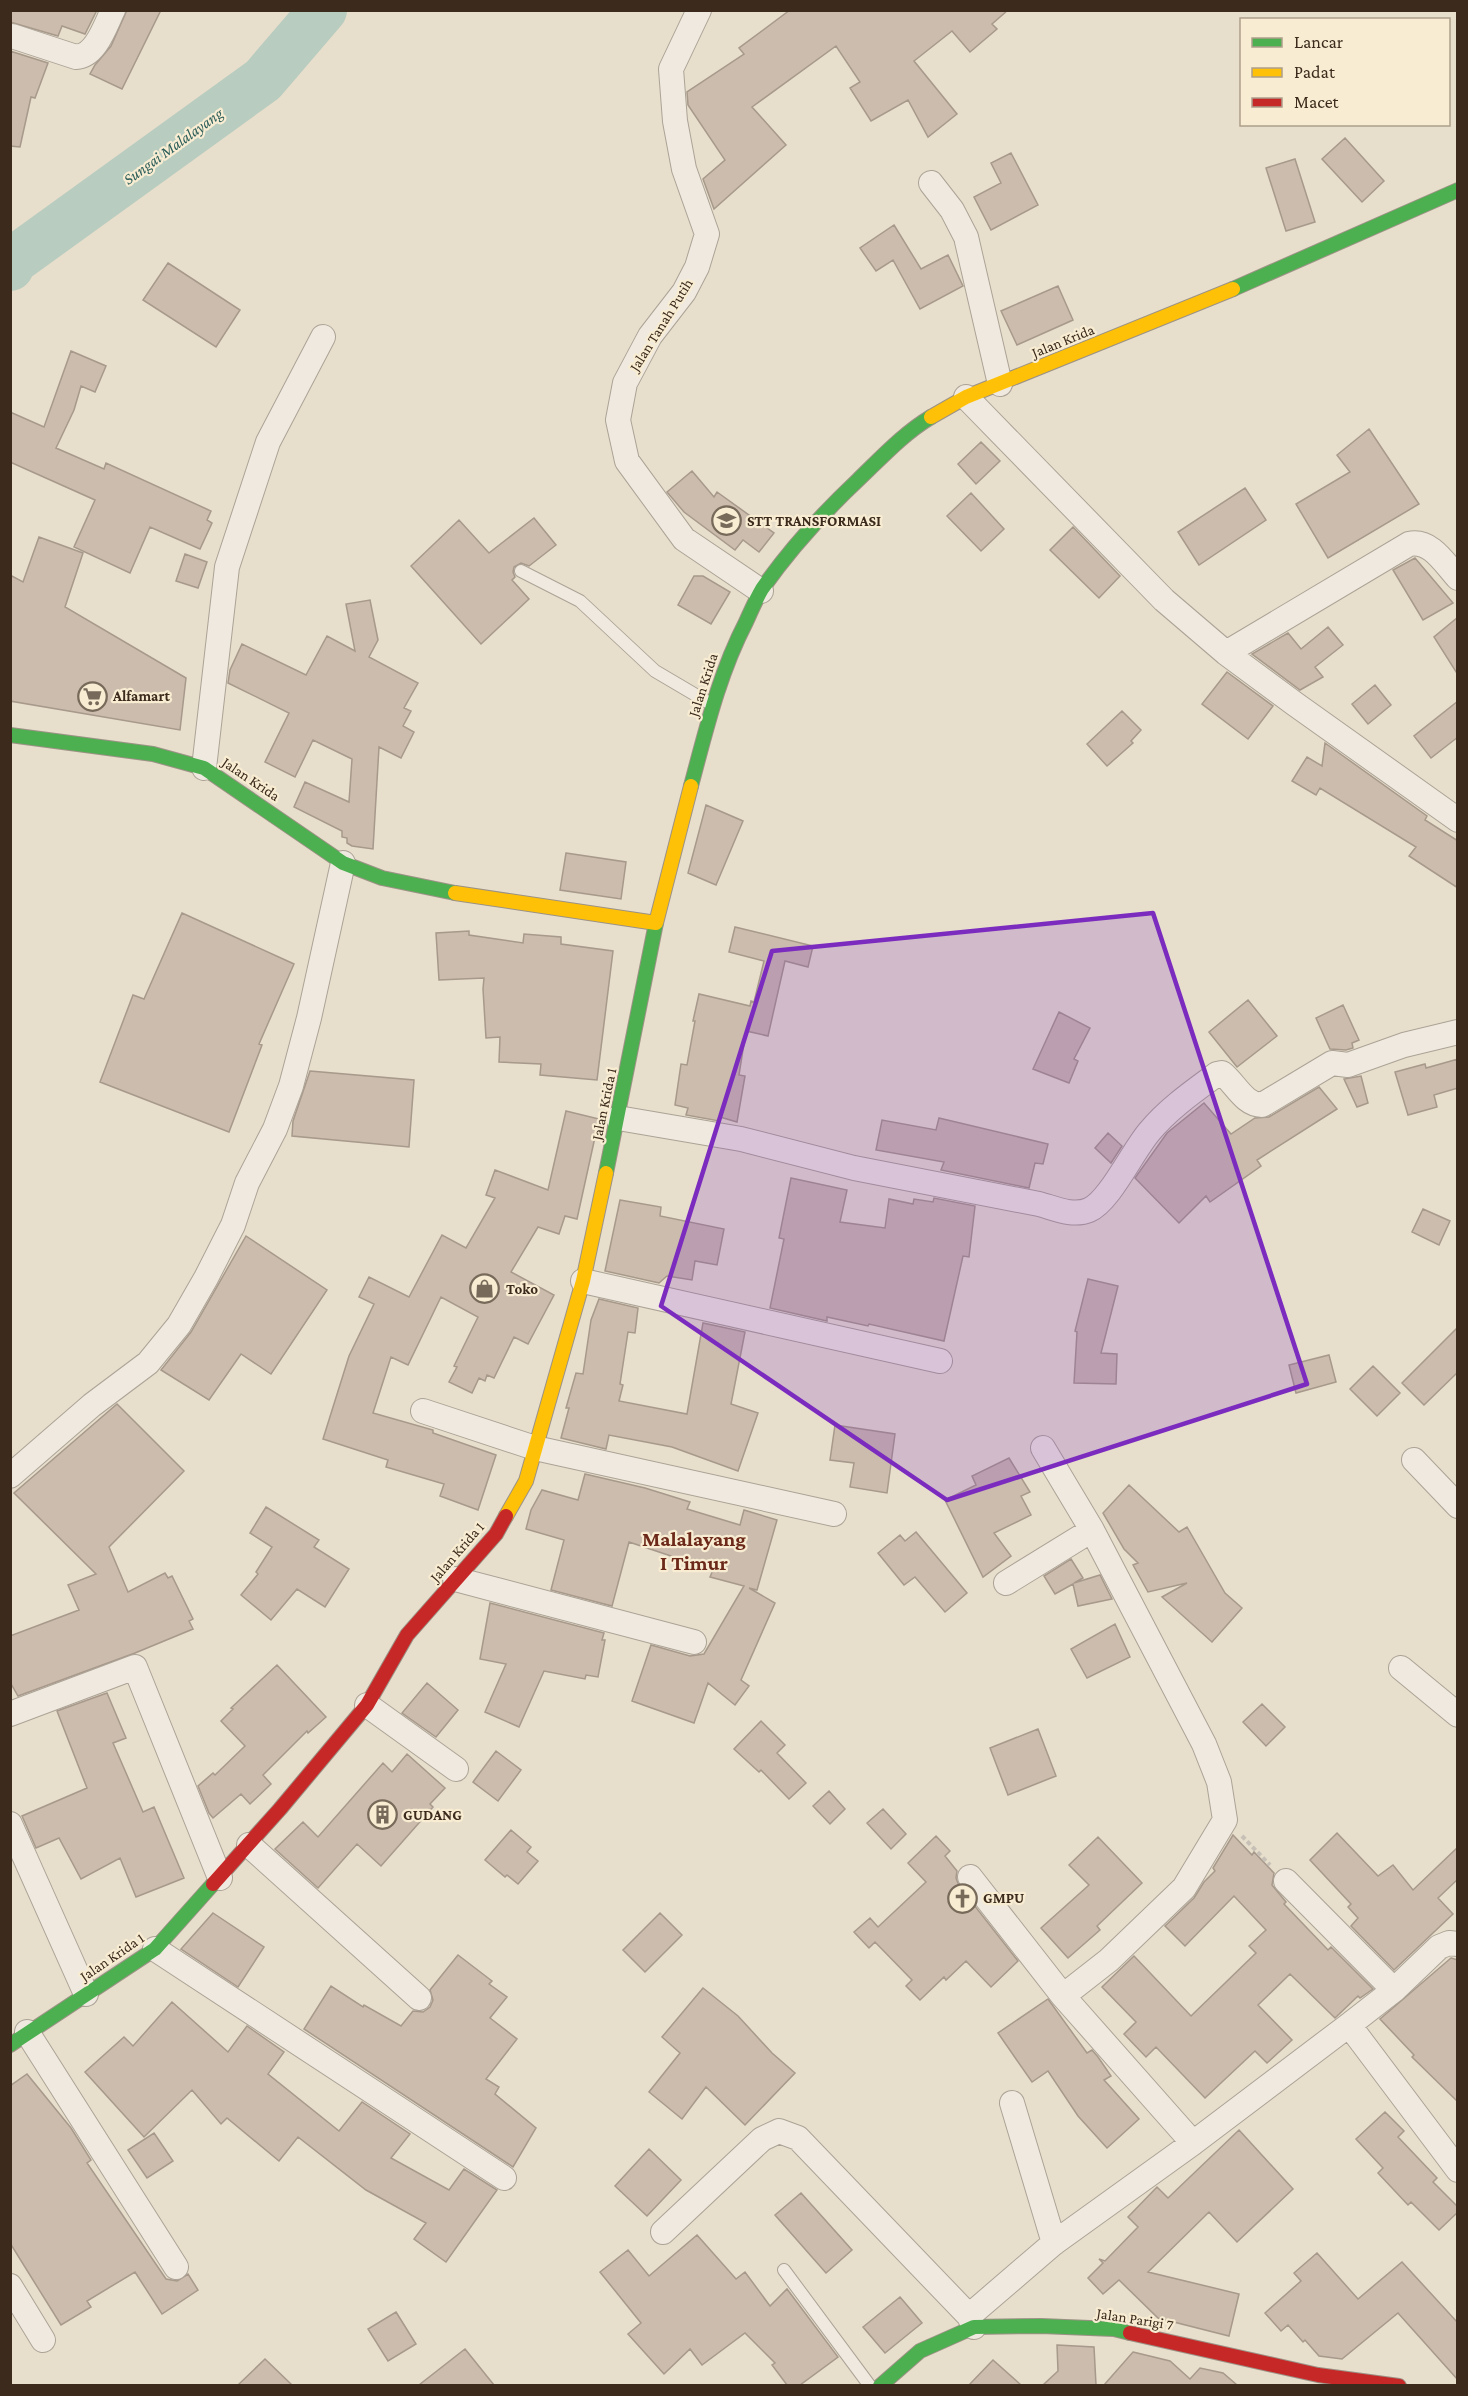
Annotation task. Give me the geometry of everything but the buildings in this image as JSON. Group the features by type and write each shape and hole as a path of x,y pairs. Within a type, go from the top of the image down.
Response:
{"street":[{"path":"12,36 76,57 83,56 99,39 113,10"},
{"name":"Jalan Tanah Putih","path":"699,10 671,69 675,121 684,170 707,234 697,267 684,292 650,336 626,383 618,420 627,461 684,539 761,591"},
{"path":"931,183 952,210 966,237 1000,384"},
{"name":"Jalan Krida","path":"10,735 153,754 204,768 343,863 374,876 429,889 656,923 712,705 735,643 761,591 791,551 828,509 884,455 921,423 966,397 1271,273 1458,190"},
{"path":"204,768 226,567 268,442 323,338"},
{"path":"966,397 1164,600 1226,653 1458,820"},
{"path":"1226,653 1409,544 1423,543 1458,578"},
{"path":"10,1476 92,1405 148,1363 179,1325 206,1278 232,1225 247,1183 275,1129 291,1086 309,1018 343,863"},
{"name":"Jalan Krida 1","path":"19,2039 155,1949 220,1878 367,1705 407,1635 496,1533 526,1481 583,1281 656,923"},
{"path":"618,1118 741,1138 854,1168 1040,1204 1068,1212 1083,1212 1103,1200 1150,1131 1164,1116 1217,1074 1222,1073 1249,1102 1262,1105 1332,1063 1348,1065 1404,1045 1458,1032"},
{"path":"583,1281 940,1361"},
{"path":"423,1411 535,1448 834,1514"},
{"path":"1043,1448 1092,1530 1204,1744 1219,1782 1226,1820 1184,1888 1109,1960 1063,1996"},
{"path":"1414,1460 1458,1506"},
{"path":"1006,1583 1092,1530"},
{"path":"455,1579 694,1642"},
{"path":"10,1714 135,1667 220,1878"},
{"path":"1401,1668 1458,1714"},
{"path":"367,1705 456,1769"},
{"path":"10,1824 87,1995"},
{"path":"249,1845 419,1998"},
{"path":"970,1877 1063,1996 1193,2143"},
{"path":"1286,1881 1394,1989"},
{"path":"663,2232 762,2139 779,2131 798,2138 971,2321 1054,2243 1193,2143 1349,2025 1394,1989 1439,1947 1449,1942 1458,1944"},
{"path":"155,1949 504,2178"},
{"path":"1349,2025 1458,2170"},
{"path":"19,2039 176,2267"},
{"path":"1012,2103 1054,2243"},
{"path":"10,2286 43,2340"},
{"name":"Jalan Parigi 7","path":"880,2385 920,2351 971,2321 1114,2329 1289,2377 1318,2375 1399,2385"}],"lane":[{"path":"521,571 580,602 655,671 712,705"},
{"path":"784,2270 870,2385"}],"path":[{"path":"1226,1820 1286,1881"}],"highlighted area":[{"path":"1153,913 1307,1384 947,1500 661,1306 772,951"}],"waterway":[{"name":"Sungai Malalayang","path":"10,267 11,262 263,80 323,10"}],"traffic: fast":[{"path":"1233,289 1458,190"},
{"path":"691,786 728,662 762,589 795,546 832,505 893,446 931,417"},
{"path":"10,735 153,754 204,768 343,863 382,878 455,893"},
{"path":"606,1173 656,923"},
{"path":"10,2045 155,1949 213,1884"},
{"path":"880,2386 920,2351 974,2327 1041,2326 1114,2329 1130,2333"}],"traffic: slow":[{"path":"931,417 966,397 1233,289"},
{"path":"455,893 656,923 691,786"},
{"path":"506,1516 526,1481 583,1281 606,1173"}],"traffic: jam":[{"path":"213,1884 280,1809 367,1705 407,1635 496,1534 506,1516"},
{"path":"1130,2333 1318,2375 1399,2386"}],"place":[{"name":"STT TRANSFORMASI","path":"726,521"},
{"name":"Alfamart","path":"92,696"},
{"name":"Toko","path":"485,1289"},
{"name":"GUDANG","path":"382,1815"},
{"name":"GMPU","path":"962,1898"}],"district":[{"name":"Malalayang I Timur","path":"694,1551"}]}
